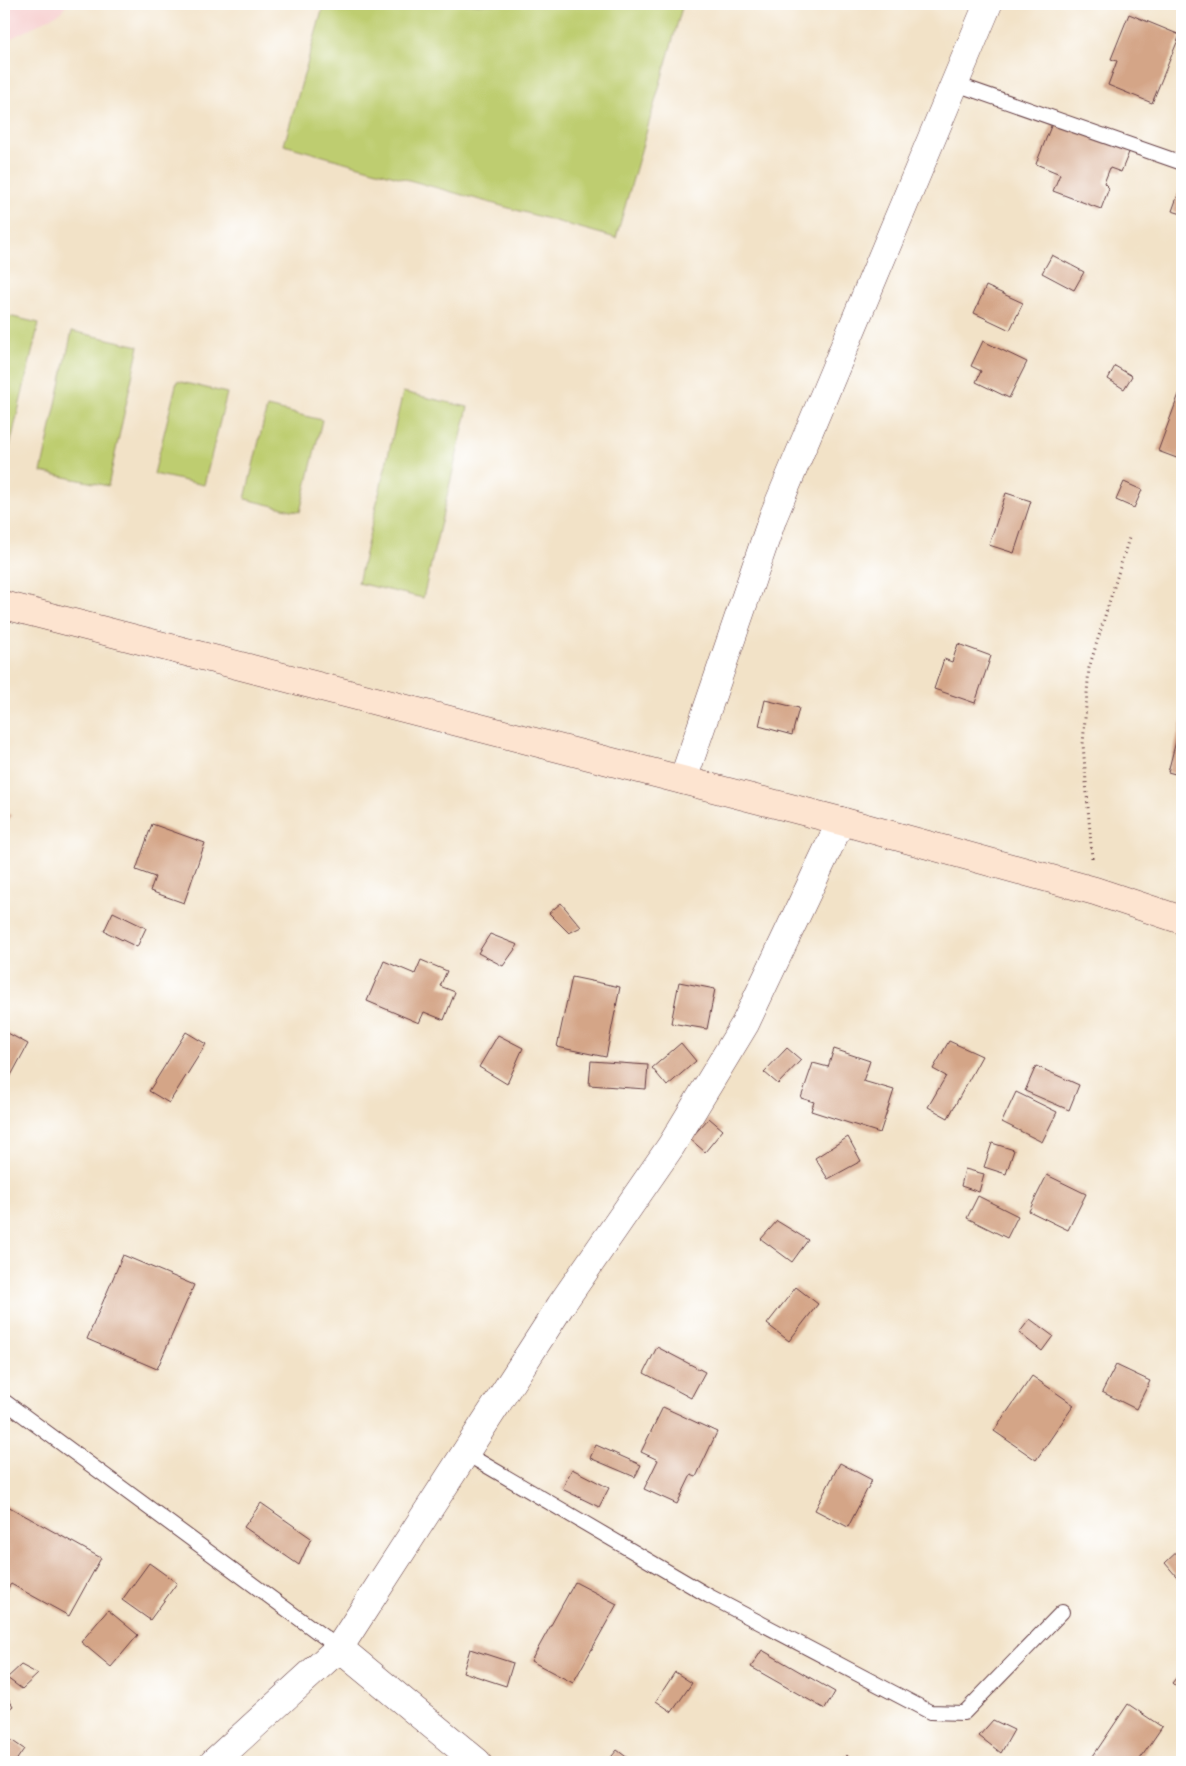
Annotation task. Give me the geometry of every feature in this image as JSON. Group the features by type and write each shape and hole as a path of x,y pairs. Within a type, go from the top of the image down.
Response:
{"main road":[{"path":"4,605 841,821 1095,891 1182,920"}],"street":[{"path":"684,780 773,517 988,4"},
{"path":"214,1762 339,1648 561,1305 671,1146 745,1024 841,821"},
{"path":"339,1648 477,1762"}],"lane":[{"path":"953,84 1182,163"},
{"path":"4,1401 339,1648"},
{"path":"465,1453 709,1596 930,1712 964,1713 1062,1612"}],"path":[{"path":"1095,891 1083,744 1089,668 1128,538"}],"shaded area":[{"path":"4,4 66,4 60,13 4,42"}],"green space":[{"path":"324,4 683,4 616,238 284,145"},
{"path":"4,315 39,323 8,454 4,453"},
{"path":"72,331 139,346 108,486 41,472"},
{"path":"177,381 227,393 204,485 154,474"},
{"path":"403,392 468,407 423,598 358,583"},
{"path":"267,407 322,420 300,512 245,499"}],"building":[{"path":"1129,14 1180,35 1152,103 1108,85 1117,61 1111,59"},
{"path":"1053,121 1130,150 1121,172 1110,168 1104,183 1109,188 1101,209 1053,191 1060,174 1036,164"},
{"path":"1180,189 1182,190 1182,214 1172,211"},
{"path":"1052,255 1084,272 1074,290 1042,273"},
{"path":"986,286 1023,303 1010,330 974,313"},
{"path":"983,341 1027,362 1009,398 976,382 981,371 971,366"},
{"path":"1115,366 1132,376 1124,389 1108,379"},
{"path":"1179,394 1182,395 1182,460 1158,451"},
{"path":"1124,482 1142,490 1134,508 1116,500"},
{"path":"1006,493 1031,501 1014,553 989,545"},
{"path":"958,644 991,656 975,703 934,689 944,659 952,662"},
{"path":"765,700 799,708 792,735 759,726"},
{"path":"1182,718 1182,776 1168,772"},
{"path":"4,812 11,815 4,832"},
{"path":"152,824 205,843 184,903 150,891 155,877 136,870"},
{"path":"561,903 581,927 569,933 549,913"},
{"path":"113,912 146,928 137,947 104,931"},
{"path":"490,934 518,945 503,966 478,953"},
{"path":"421,960 447,971 440,986 455,992 444,1020 424,1012 419,1023 367,1001 384,961 415,974"},
{"path":"572,977 620,987 606,1057 557,1047"},
{"path":"679,982 715,989 707,1029 671,1023"},
{"path":"4,1031 28,1044 7,1083 4,1081"},
{"path":"186,1032 206,1044 169,1103 149,1091"},
{"path":"498,1035 523,1048 507,1084 479,1067"},
{"path":"949,1041 982,1056 948,1118 928,1107 946,1076 933,1069"},
{"path":"681,1043 696,1061 667,1086 652,1068"},
{"path":"787,1048 801,1060 778,1084 764,1072"},
{"path":"834,1049 870,1061 863,1081 894,1090 880,1133 811,1111 814,1102 801,1098 813,1063 828,1067"},
{"path":"591,1061 648,1065 646,1089 589,1085"},
{"path":"1036,1066 1079,1085 1069,1110 1025,1091"},
{"path":"1016,1092 1057,1112 1042,1142 1002,1122"},
{"path":"709,1118 723,1130 705,1152 690,1139"},
{"path":"848,1137 861,1161 828,1179 815,1158"},
{"path":"992,1143 1014,1150 1006,1174 984,1167"},
{"path":"965,1169 984,1174 979,1192 961,1186"},
{"path":"1047,1175 1086,1194 1068,1230 1029,1211"},
{"path":"978,1196 1018,1216 1007,1238 967,1218"},
{"path":"777,1221 808,1240 792,1262 761,1239"},
{"path":"123,1255 194,1285 157,1369 87,1339"},
{"path":"796,1287 818,1304 789,1341 767,1324"},
{"path":"1030,1319 1053,1336 1042,1351 1019,1333"},
{"path":"657,1347 705,1372 691,1398 644,1373"},
{"path":"1116,1365 1150,1381 1136,1409 1102,1392"},
{"path":"1032,1376 1074,1405 1036,1460 994,1431"},
{"path":"663,1407 717,1432 696,1477 691,1475 677,1504 644,1489 658,1460 641,1452"},
{"path":"596,1445 641,1465 635,1477 590,1458"},
{"path":"840,1463 872,1480 848,1527 815,1510"},
{"path":"572,1469 609,1488 599,1507 562,1489"},
{"path":"261,1503 311,1538 299,1565 244,1527"},
{"path":"4,1504 101,1558 69,1616 11,1584 4,1593"},
{"path":"1182,1547 1182,1583 1165,1563"},
{"path":"149,1563 177,1583 150,1620 122,1600"},
{"path":"575,1582 617,1604 573,1683 531,1661"},
{"path":"108,1610 138,1635 111,1667 81,1642"},
{"path":"470,1649 513,1663 506,1686 463,1672"},
{"path":"762,1650 835,1692 825,1709 751,1667"},
{"path":"21,1665 38,1674 22,1689 7,1678"},
{"path":"1182,1671 1182,1692 1172,1683"},
{"path":"675,1672 692,1683 672,1712 656,1701"},
{"path":"4,1692 13,1706 4,1713"},
{"path":"1128,1704 1162,1727 1138,1762 1089,1762"},
{"path":"993,1720 1014,1730 1001,1753 979,1736"},
{"path":"4,1735 24,1749 15,1762 4,1762"},
{"path":"617,1750 633,1762 607,1762"},
{"path":"847,1755 854,1762 840,1762"}]}
